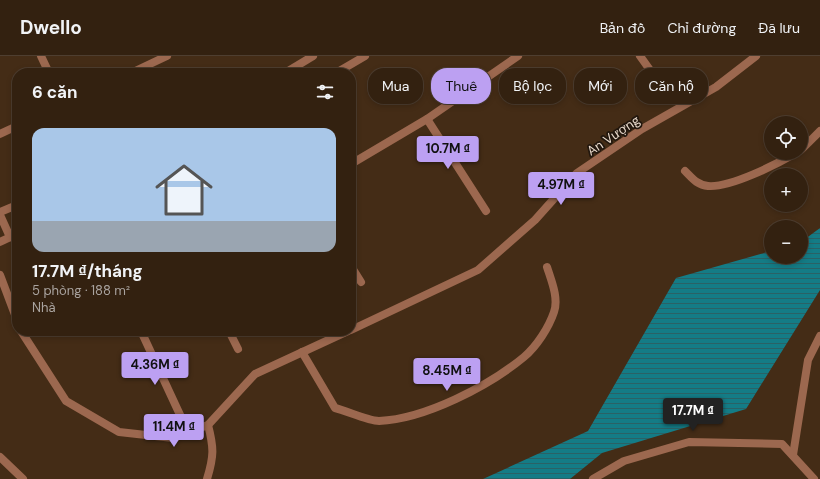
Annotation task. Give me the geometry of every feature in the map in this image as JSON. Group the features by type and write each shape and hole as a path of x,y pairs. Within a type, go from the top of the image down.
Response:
{"street":[{"path":"41,56 47,68"},
{"path":"142,68 167,56"},
{"path":"293,68 313,56"},
{"path":"345,68 365,56"},
{"path":"356,161 427,119 518,56"},
{"path":"640,56 649,68"},
{"name":"An Vượng","path":"356,328 478,270 535,220 577,173 642,129 716,87 756,56"},
{"path":"427,119 486,211"},
{"path":"0,134 12,128"},
{"path":"808,143 820,131"},
{"path":"685,171 694,181 708,186 731,183 785,160"},
{"path":"0,212 12,207"},
{"path":"0,215 12,233"},
{"path":"0,242 12,237"},
{"path":"302,352 336,408 378,421 412,415 452,400 488,383 525,356 544,331 555,310 554,288 547,267"},
{"path":"356,274 361,282"},
{"path":"0,275 12,307"},
{"path":"26,336 66,401 119,432 173,438 208,425 255,374 337,336"},
{"path":"143,336 188,432"},
{"path":"232,336 238,349"},
{"path":"793,455 808,360 820,336"},
{"path":"207,479 213,458 212,440 208,425"},
{"path":"593,479 624,461 689,442 782,444 814,479"},
{"path":"0,457 23,479"}],"water":[{"path":"820,228 820,290 746,409 602,453 570,479 483,479 588,431 676,278 764,253 764,264 808,264 808,237"}]}
